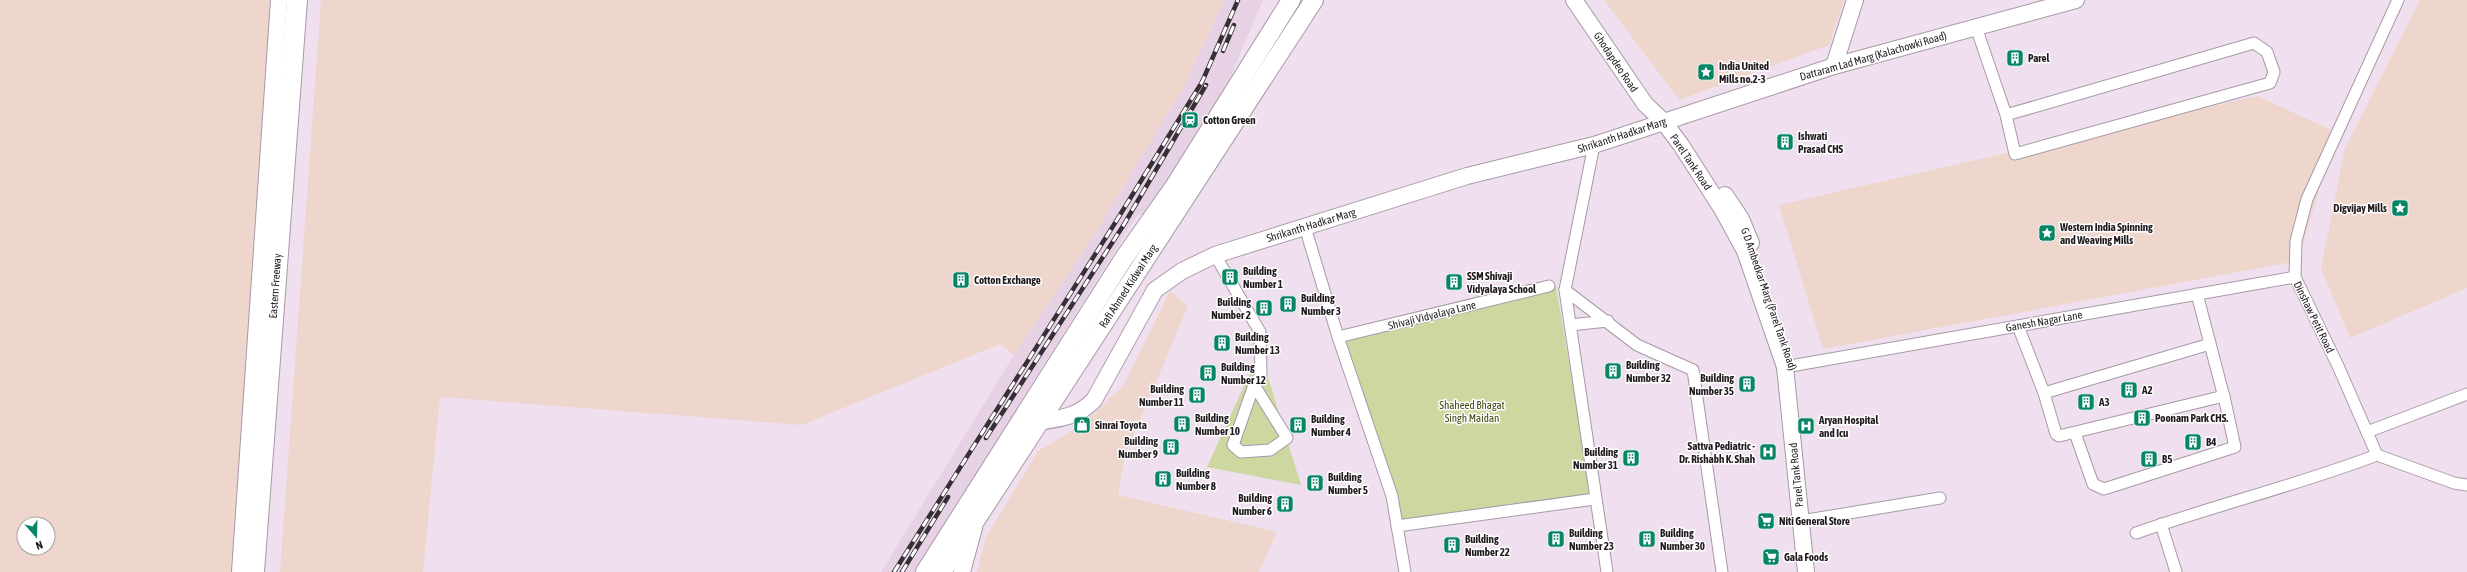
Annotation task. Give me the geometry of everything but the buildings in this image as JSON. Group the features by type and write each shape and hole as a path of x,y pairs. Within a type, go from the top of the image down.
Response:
{"highway":[{"name":"Eastern Freeway","path":"241,572 283,0"},
{"name":"Eastern Freeway","path":"254,572 297,0"}],"main road":[{"name":"Rafi Ahmed Kidwai Marg","path":"925,572 1124,258 1174,187 1291,0"},
{"name":"Rafi Ahmed Kidwai Marg","path":"942,572 1038,422 1314,0"}],"street":[{"path":"241,572 279,0"},
{"path":"259,572 304,0"},
{"name":"Ghodapdeo Road","path":"1574,0 1645,104 1667,120"},
{"name":"Ghodapdeo Road","path":"1586,0 1667,120"},
{"path":"1834,66 1855,0"},
{"name":"Dattaram Lad Marg (Kalachowki Road)","path":"1667,120 1834,66 2076,0"},
{"name":"Dinshaw Petit Road","path":"2377,455 2338,366 2295,277 2296,241 2307,199 2398,0"},
{"path":"1976,27 2006,115 2015,154 2270,83 2274,72 2267,52 2254,44 2006,115"},
{"name":"Shrikanth Hadkar Marg","path":"1020,424 1073,416 1086,409 1094,400 1156,290 1176,275 1215,255 1467,176 1594,145 1667,120"},
{"name":"Parel Tank Road","path":"1667,120 1722,209 1745,251 1789,366 1806,572"},
{"path":"1594,145 1565,290 1607,572"},
{"path":"1305,227 1338,338 1392,496 1405,572"},
{"path":"1215,255 1260,332 1261,375 1254,385 1233,445 1241,452 1270,450 1287,438 1254,385"},
{"name":"Ganesh Nagar Lane","path":"1789,366 2295,277"},
{"name":"Shivaji Vidyalaya Lane","path":"1338,338 1549,286"},
{"path":"1565,290 1608,321 1637,345 1693,370 1722,572"},
{"path":"2075,434 2093,484 2104,489 2235,447 2224,396 2197,294"},
{"path":"1570,325 1608,321"},
{"path":"2018,326 2044,393 2056,434 2059,436 2075,434 2224,396"},
{"path":"2044,393 2210,344"},
{"name":"G D Ambedkar Marg (Parel Tank Road)","path":"1789,366 1812,572"},
{"path":"2367,432 2467,394"},
{"path":"2136,533 2332,472 2377,455 2442,479 2467,485"},
{"path":"1807,520 1940,498"},
{"path":"1397,526 1595,499"},
{"path":"962,572 977,517"},
{"path":"2161,524 2176,572"}],"shaded area":[{"path":"0,0 277,0 235,572 0,572"},
{"path":"321,0 1224,0 1184,86 1101,224 1014,355 1000,344 802,425 440,397 423,572 280,572"},
{"path":"1224,0 1263,0 1227,85 1148,218 1138,214 915,572 881,572 1014,355 1101,224 1184,86"},
{"name":"India United Mills no.2-3","path":"1604,0 1844,0 1829,45 1679,100"},
{"name":"Digvijay Mills","path":"2420,0 2467,0 2467,288 2350,338 2321,268 2345,148"},
{"name":"Western India Spinning and Weaving Mills","path":"2257,96 2336,132 2298,261 1823,349 1779,205"},
{"path":"1170,291 1188,306 1125,455 1118,495 1277,532 1259,572 977,572 986,537 1038,451 1082,425 1123,386"}],"green space":[{"name":"Shaheed Bhagat Singh Maidan","path":"1556,286 1592,498 1398,524 1341,339"},
{"path":"1260,351 1301,485 1207,467"}],"railway":[{"path":"894,572 1115,223 1202,82 1238,0"},
{"path":"1223,51 1234,25"},
{"path":"986,438 1123,226 1206,85"},
{"path":"902,572 948,497"}],"place":[{"name":"Parel","path":"2015,58"},
{"name":"India United Mills no.2-3","path":"1706,72"},
{"name":"Cotton Green","path":"1190,120"},
{"name":"Ishwati Prasad CHS","path":"1785,142"},
{"name":"Digvijay Mills","path":"2400,208"},
{"name":"Western India Spinning and Weaving Mills","path":"2047,233"},
{"name":"Building Number 1","path":"1230,277"},
{"name":"Cotton Exchange","path":"961,280"},
{"name":"SSM Shivaji Vidyalaya School","path":"1454,282"},
{"name":"Building Number 3","path":"1288,304"},
{"name":"Building Number 2","path":"1264,308"},
{"name":"Building Number 13","path":"1222,343"},
{"name":"Building Number 32","path":"1613,371"},
{"name":"Building Number 12","path":"1208,373"},
{"name":"Building Number 35","path":"1747,384"},
{"name":"A2","path":"2129,390"},
{"name":"Building Number 11","path":"1197,395"},
{"name":"A3","path":"2086,402"},
{"name":"Poonam Park CHS.","path":"2142,418"},
{"name":"Building Number 10","path":"1182,424"},
{"name":"Sinrai Toyota","path":"1082,425"},
{"name":"Building Number 4","path":"1298,425"},
{"name":"Aryan Hospital and Icu","path":"1806,426"},
{"name":"B4","path":"2193,442"},
{"name":"Building Number 9","path":"1171,447"},
{"name":"Sattva Pediatric - Dr. Rishabh K. Shah","path":"1768,452"},
{"name":"Building Number 31","path":"1631,458"},
{"name":"B5","path":"2149,459"},
{"name":"Building Number 8","path":"1163,479"},
{"name":"Building Number 5","path":"1315,483"},
{"name":"Building Number 6","path":"1285,504"},
{"name":"Niti General Store","path":"1766,521"},
{"name":"Building Number 23","path":"1556,539"},
{"name":"Building Number 30","path":"1647,539"},
{"name":"Building Number 22","path":"1452,545"},
{"name":"Gala Foods","path":"1771,557"}]}
